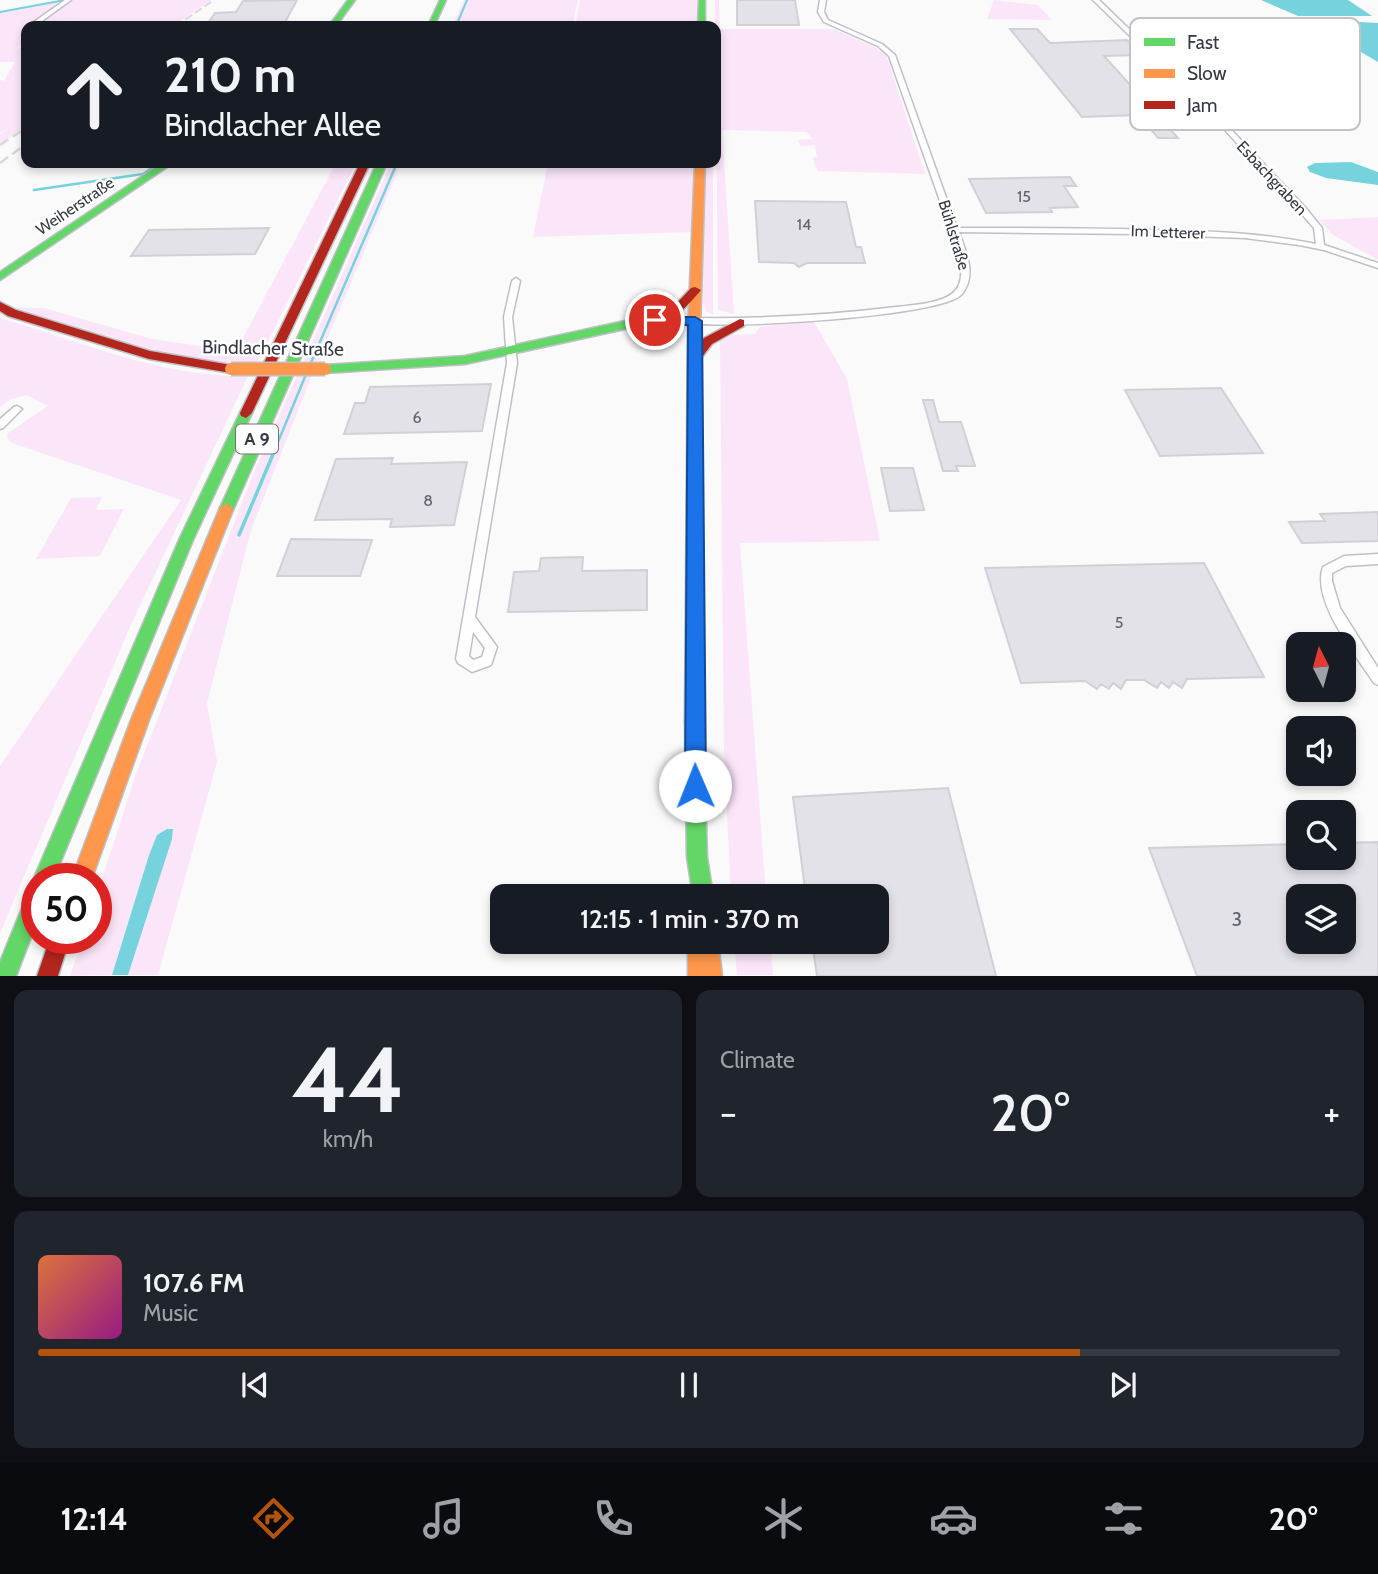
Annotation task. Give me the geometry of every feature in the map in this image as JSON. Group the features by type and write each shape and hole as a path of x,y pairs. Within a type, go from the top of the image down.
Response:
{"main road":[{"path":"336,21 352,0"},
{"path":"433,21 443,0"},
{"path":"446,21 456,0"},
{"path":"702,0 702,21"},
{"name":"Weiherstraße","path":"0,276 161,168"},
{"name":"A 9","path":"50,863 180,553 363,168"},
{"name":"A 9","path":"88,863 140,720 213,541 380,168"},
{"path":"699,168 695,290 695,454 699,884"},
{"path":"655,320 681,306 695,290"},
{"name":"Bindlacher Straße","path":"4,310 165,359 231,369 414,366 512,351 634,322 695,321"},
{"path":"695,359 708,341 740,323"},
{"path":"5,975 21,936"},
{"path":"47,975 54,954"},
{"path":"698,954 699,975"},
{"path":"709,954 712,975"}],"street":[{"path":"39,21 68,0"},
{"name":"Bühlstraße","path":"695,321 740,323 941,304 961,290 967,274 892,55 880,45 826,21 821,12 823,0"},
{"name":"Esbachgraben","path":"1096,0 1130,33"},
{"name":"Esbachgraben","path":"1225,130 1313,221 1320,233 1320,245"},
{"name":"Im Letterer","path":"954,230 1195,233 1289,239 1320,245 1378,266"},
{"path":"468,617 512,351 508,317 516,281"},
{"path":"0,425 17,409"},
{"path":"1378,559 1338,563 1327,570 1324,582 1336,610 1378,679"}],"shaded area":[{"path":"70,0 212,0 180,21 42,20"},
{"path":"464,0 578,0 573,21 454,21"},
{"path":"580,0 699,0 698,21 576,21"},
{"path":"715,0 719,0 720,21 715,21"},
{"path":"994,0 1038,5 1052,20 987,19"},
{"path":"65,1 34,21 21,21 21,45 13,51 21,47 21,129 0,144 0,134 9,128 0,133 0,80 4,81 15,62 0,62 0,13"},
{"path":"721,29 834,29 883,51 925,174 818,171 812,158 817,157 815,145 800,146 798,140 813,139 806,132 722,130 734,314 718,310 717,168 721,168"},
{"path":"333,168 354,168 258,362 208,363 167,354 16,308 44,308 152,339 207,347 238,347"},
{"path":"389,168 399,168 318,361 304,361"},
{"path":"547,168 695,168 691,232 533,237"},
{"path":"704,168 713,168 713,315 706,311 703,303"},
{"path":"1378,217 1378,260 1333,235 1319,220"},
{"path":"0,318 156,365 218,375 248,376 130,627 30,863 21,863 21,884 0,933 0,766 181,500 12,443 7,438 8,433 48,406 26,395 9,400 0,407"},
{"path":"813,320 847,379 880,541 740,543 765,884 730,884 724,751 720,341 732,335 755,334 760,327"},
{"path":"297,375 312,375 251,530 207,703 217,762 158,975 128,975 167,829 157,835 149,855 112,975 70,976 78,954 112,954 112,863 107,863 136,774 254,472"},
{"path":"102,497 96,510 124,509 100,556 36,559 71,498"},
{"path":"735,954 771,954 773,975 737,975"}],"water":[{"path":"1261,0 1348,0 1372,16 1298,16"},
{"path":"1360,22 1378,23 1378,62 1360,51"},
{"path":"1351,162 1378,172 1378,185 1326,178 1310,172 1307,167 1315,163"},
{"path":"167,829 173,829 172,839 128,975 112,975 149,855 157,835"}],"building":[{"path":"297,0 286,21 209,21 215,13 236,12 243,1"},
{"path":"737,0 795,0 799,25 737,25"},
{"path":"1010,29 1037,29 1050,43 1127,40 1130,43 1130,55 1104,56 1130,85 1130,115 1082,117"},
{"path":"1151,130 1171,130 1178,138 1158,138"},
{"path":"1070,177 1076,186 1064,186 1078,207 1050,208 1052,212 986,213 969,179"},
{"path":"755,201 846,202 856,247 861,247 865,263 807,263 799,267 794,263 759,262"},
{"path":"269,228 255,254 131,256 149,230"},
{"path":"491,384 482,431 344,434 355,403 365,403 370,387"},
{"path":"1221,388 1263,453 1160,456 1125,390"},
{"path":"923,400 933,400 939,422 961,422 975,466 956,466 958,471 943,471"},
{"path":"393,458 391,464 467,462 454,525 390,527 392,519 315,520 336,459"},
{"path":"881,468 913,468 924,510 890,511"},
{"path":"1378,512 1378,541 1302,543 1289,522 1325,521 1320,514"},
{"path":"291,539 372,540 360,576 277,576"},
{"path":"583,557 582,571 647,570 647,610 508,612 514,572 539,571 541,558"},
{"path":"1204,563 1264,677 1187,679 1182,688 1173,682 1169,688 1161,682 1157,688 1144,680 1126,680 1121,689 1113,683 1109,689 1101,684 1097,689 1085,681 1021,683 985,568"},
{"path":"948,788 996,976 817,976 814,954 889,954 889,884 804,884 793,797"},
{"path":"1378,842 1378,976 1197,976 1149,848 1286,844 1286,870 1356,870 1356,843"}],"waterway":[{"path":"0,12 65,0"},
{"path":"458,21 467,0"},
{"path":"332,21 335,18"},
{"path":"34,190 143,174 152,168"},
{"path":"310,365 395,168"},
{"path":"273,454 307,372"},
{"path":"239,535 274,452"}],"railway":[{"path":"183,21 214,0"},
{"path":"0,145 21,131"},
{"path":"0,163 21,148"}],"traffic: fast":[{"path":"336,21 352,0"},
{"path":"433,21 443,0"},
{"path":"702,0 702,21"},
{"path":"0,277 161,168"},
{"path":"226,510 380,168"},
{"path":"325,369 465,360 625,325 695,321"},
{"path":"50,863 186,540 246,413"},
{"path":"694,722 697,857 701,884"},
{"path":"5,976 21,936"}],"traffic: slow":[{"path":"694,722 694,332 700,168"},
{"path":"231,369 325,369"},
{"path":"88,863 140,720 226,510"},
{"path":"698,954 699,976"},
{"path":"709,954 712,976"}],"traffic: jam":[{"path":"246,413 363,168"},
{"path":"660,318 681,306 695,290"},
{"path":"0,306 12,313 149,355 231,369"},
{"path":"695,358 708,341 740,323"},
{"path":"47,976 55,954"}],"route":[{"path":"655,320 695,321 695,786"}]}
